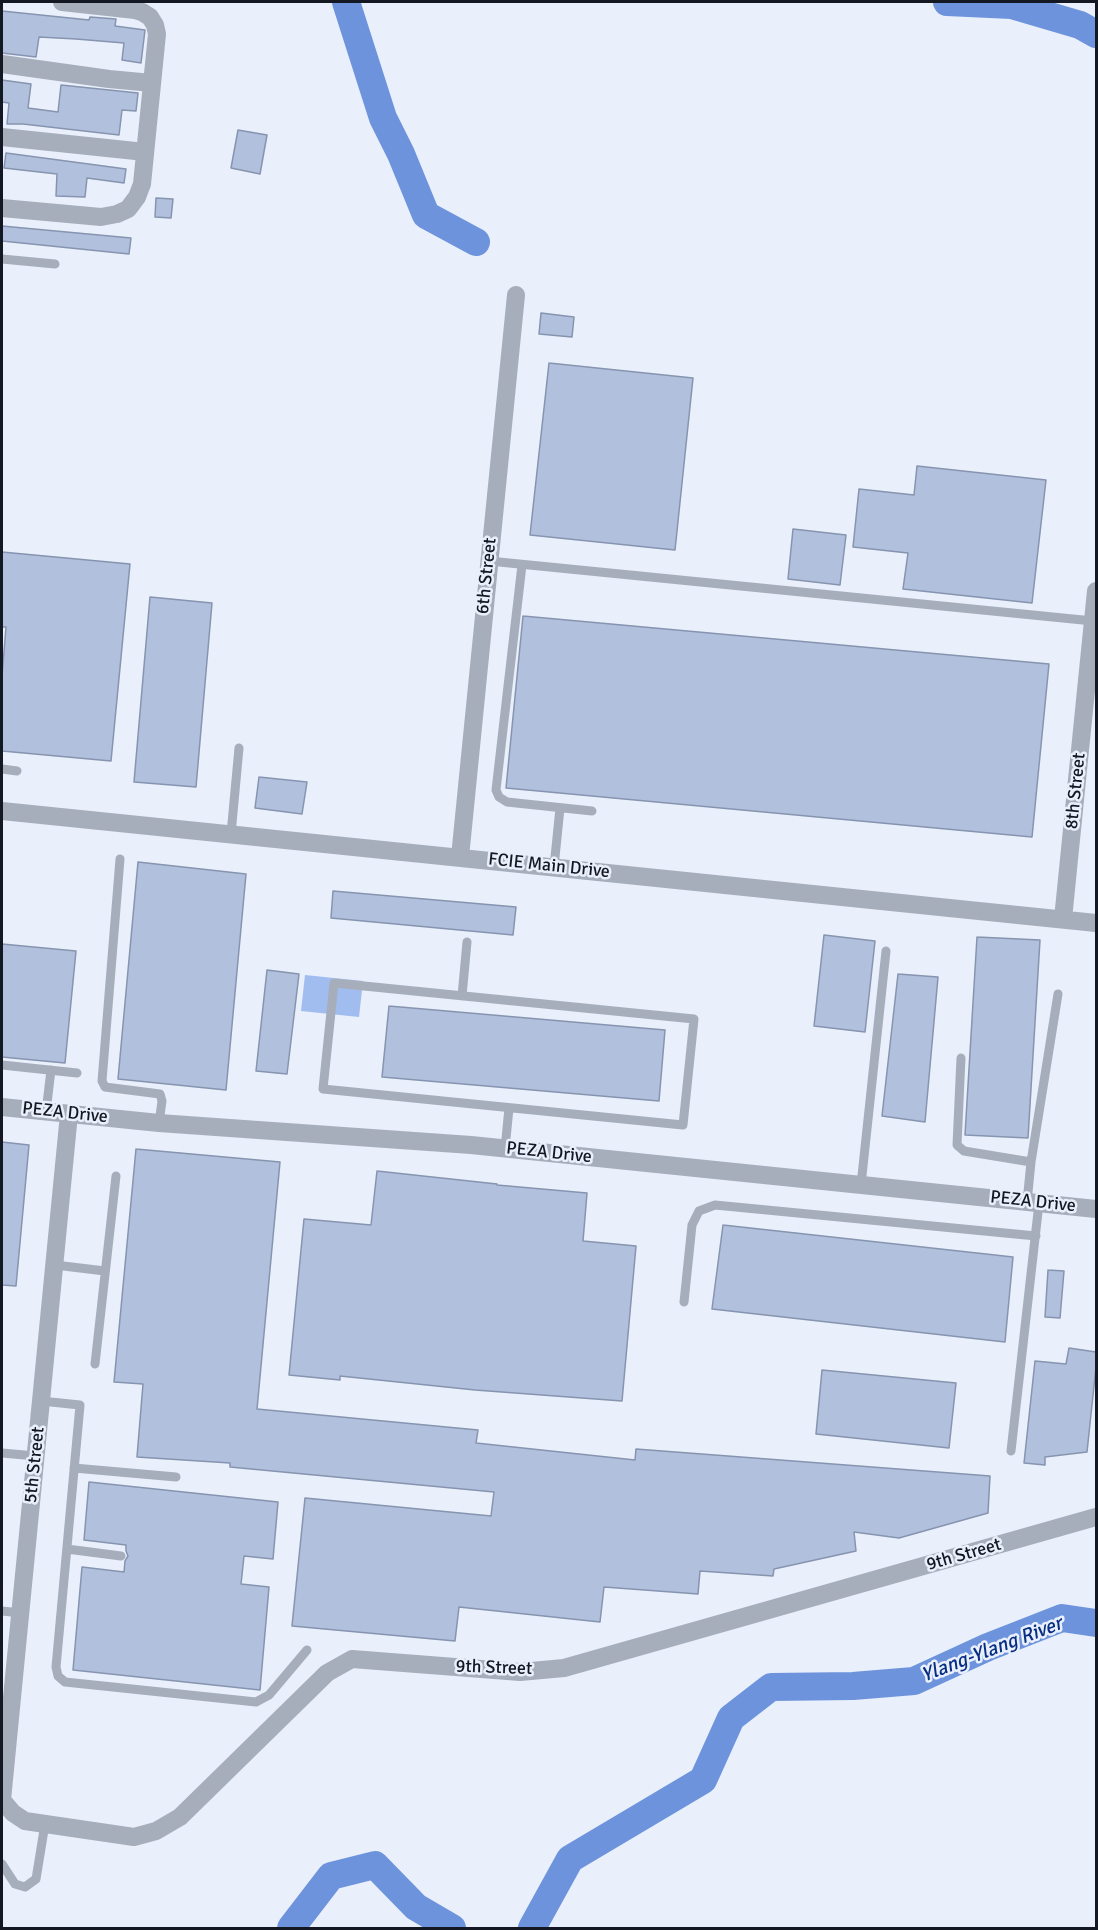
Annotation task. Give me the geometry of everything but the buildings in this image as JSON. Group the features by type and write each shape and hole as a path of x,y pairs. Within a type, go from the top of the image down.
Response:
{"street":[{"path":"2,208 101,217 128,209 137,197 142,184 157,34 155,25 150,17 135,10 92,3 62,2"},
{"path":"2,64 152,83"},
{"path":"2,137 145,152"},
{"name":"6th Street","path":"460,857 516,295"},
{"name":"8th Street","path":"1063,920 1096,591"},
{"name":"FCIE Main Drive","path":"2,811 1096,923"},
{"name":"PEZA Drive","path":"2,1107 159,1123 505,1149 1096,1209"},
{"name":"5th Street","path":"13,1813 2,1800 7,1703 21,1613 69,1114"},
{"name":"9th Street","path":"13,1813 25,1821 134,1837 156,1831 180,1817 327,1673 352,1659 520,1672 564,1668 1096,1517"}],"lane":[{"path":"2,259 55,264"},
{"path":"489,561 1093,621"},
{"path":"522,565 496,790 499,797 507,802 592,811"},
{"path":"231,834 239,748"},
{"path":"2,769 17,771"},
{"path":"554,867 560,808"},
{"path":"120,858 102,1082 105,1087 160,1094 162,1101 159,1123"},
{"path":"462,996 467,942"},
{"path":"861,1185 886,951"},
{"path":"334,983 694,1019 683,1125 509,1108 323,1089 334,983"},
{"path":"1011,1450 1036,1236 1031,1162 1058,994"},
{"path":"962,1058 957,1145 964,1151 1031,1162"},
{"path":"2,1065 77,1073"},
{"path":"46,1112 51,1070"},
{"path":"505,1149 509,1108"},
{"path":"94,1364 116,1176"},
{"path":"684,1302 692,1225 699,1211 715,1205 1036,1236"},
{"path":"55,1265 105,1271"},
{"path":"41,1401 80,1405 56,1667 58,1676 64,1682 256,1702 269,1695 307,1650"},
{"path":"2,1453 36,1456"},
{"path":"74,1468 176,1477"},
{"path":"67,1549 121,1556"},
{"path":"2,1611 21,1613"},
{"path":"2,1864 15,1884 25,1887 36,1880 45,1824"}],"shaded area":[{"path":"305,975 363,981 359,1017 301,1011"}],"waterway":[{"path":"346,2 383,118 401,154 426,215 476,242"},
{"path":"947,2 1012,5 1080,25 1096,34"},
{"name":"Ylang-Ylang River","path":"532,1928 570,1859 703,1780 731,1718 771,1687 853,1686 914,1681 988,1647 1062,1618 1096,1623"},
{"name":"Ylang-Ylang River","path":"291,1928 331,1876 375,1865 416,1907 452,1928"}]}
